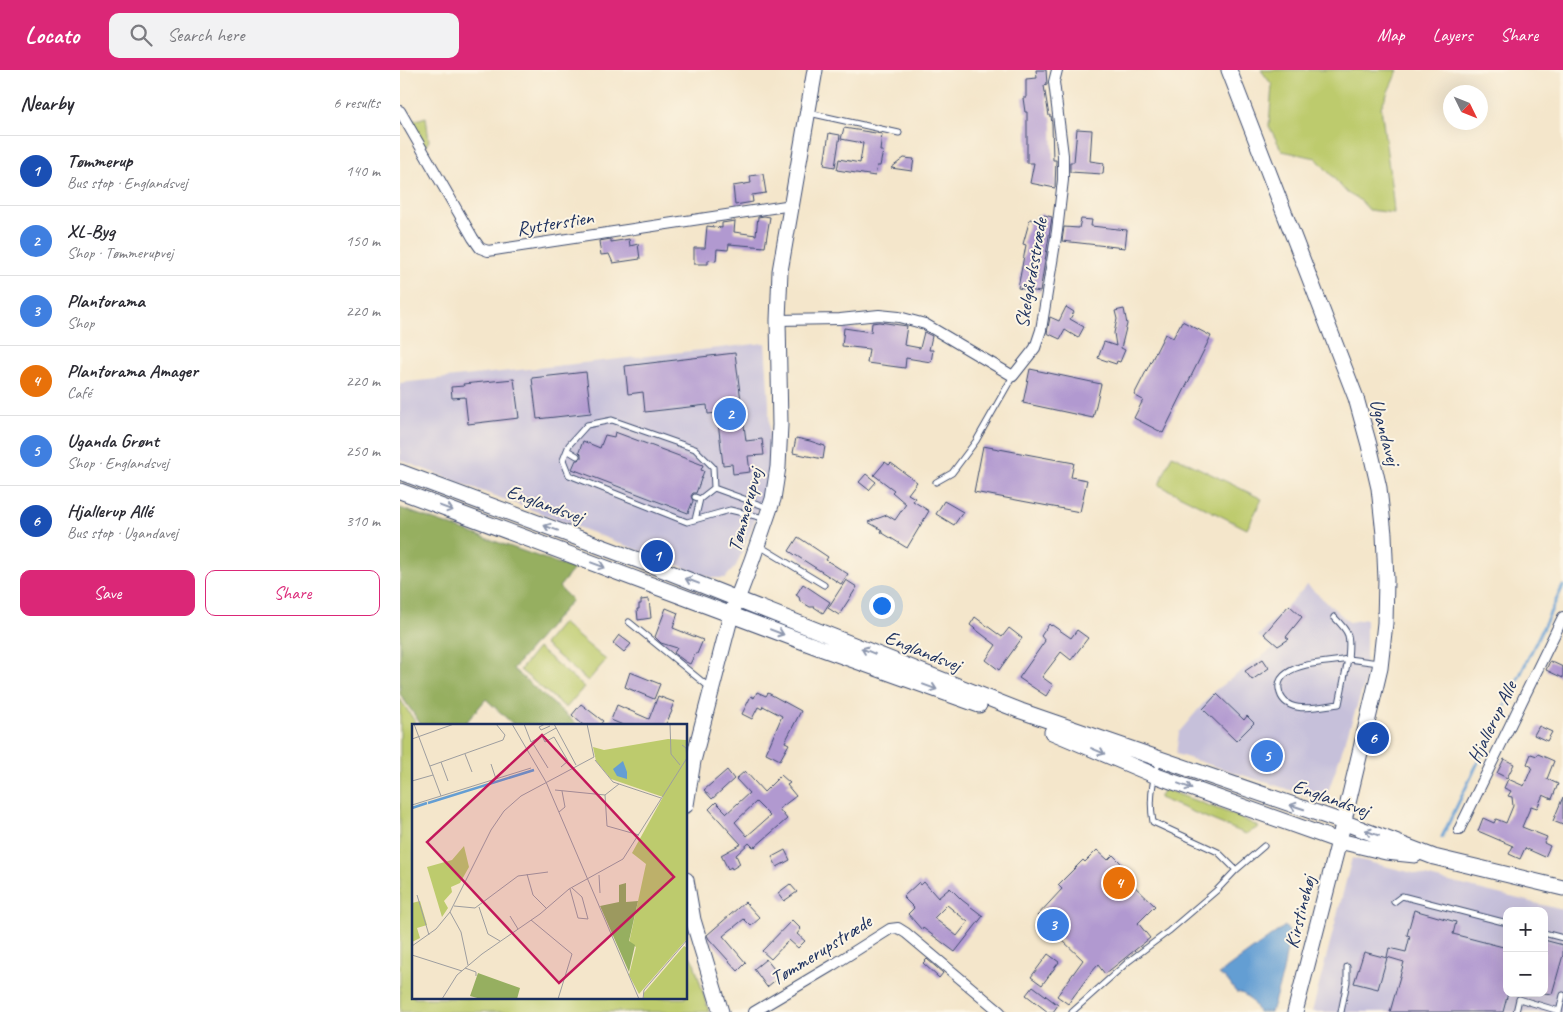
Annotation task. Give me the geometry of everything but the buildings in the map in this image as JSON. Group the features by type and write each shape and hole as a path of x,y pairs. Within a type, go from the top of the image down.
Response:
{"main road":[{"name":"Tømmerupvej","path":"688,792 693,761 731,615 773,499 778,467 780,425 778,320 780,271 815,70"},
{"name":"Ugandavej","path":"1229,70 1356,398 1379,488 1385,543 1386,580 1386,606 1380,663 1343,822"},
{"name":"Englandsvej","path":"400,472 737,599 1022,711 1343,822 1434,857 1563,888"},
{"name":"Englandsvej","path":"400,491 820,648 1043,728 1154,775 1339,841 1386,852 1434,857"},
{"name":"Kirstinehøj","path":"1295,1012 1343,822"},
{"path":"688,891 693,920 720,1012"}],"street":[{"name":"Skelgårdsstræde","path":"1013,376 1035,348 1041,330 1057,231 1063,180 1063,155 1054,82 1056,70"},
{"name":"Rytterstien","path":"400,111 473,238 480,248 488,251 792,205"},
{"path":"778,320 840,319 880,315 899,317 924,324 1013,376"},
{"name":"Hjallerup Alle","path":"1459,830 1560,630 1563,617"},
{"name":"Tømmerupstræde","path":"754,1012 890,929 898,928 1000,1012"}],"lane":[{"path":"808,112 899,133"},
{"path":"936,482 952,473 976,441 1013,376"},
{"path":"714,488 713,466 696,449 612,420 587,425 569,444 563,460 569,475 687,522 730,510 768,513"},
{"path":"567,450 577,456"},
{"path":"714,488 768,513"},
{"path":"695,520 697,498 714,488"},
{"path":"757,545 824,585"},
{"path":"1334,617 1346,628 1350,640 1348,659 1339,704 1300,708 1287,704 1283,700 1279,689 1280,680 1299,666 1348,659 1380,663"},
{"path":"629,622 712,689"},
{"path":"1160,760 1154,775 1150,808 1153,822 1218,852 1236,870"},
{"path":"1072,1012 1129,961 1169,931 1217,890 1236,870 1264,846"},
{"path":"1394,902 1402,896 1503,922"},
{"path":"1548,934 1563,938"},
{"path":"1341,1012 1347,967"},
{"path":"1516,1012 1519,999 1559,1011 1563,995"}],"shaded area":[{"path":"765,343 769,403 770,467 764,493 751,531 736,566 725,578 712,578 400,460 400,383"},
{"path":"1307,585 1349,622 1366,619 1366,679 1325,801 1176,754 1179,732 1214,691 1273,648 1258,636"},
{"path":"1352,858 1563,910 1563,1012 1312,1012"}],"green space":[{"path":"1261,70 1398,70 1381,107 1394,213 1369,210 1361,201 1347,193 1316,158 1282,151 1269,126 1272,85"},
{"path":"426,117 429,141 425,147 410,122"},
{"path":"1172,455 1262,499 1247,529 1159,485"},
{"path":"400,508 574,569 559,587 572,600 513,669 577,724 513,724 486,699 465,724 421,724 400,694"},
{"path":"562,623 606,660 588,681 544,644"},
{"path":"538,648 584,687 566,708 520,670"},
{"path":"400,699 417,724 412,724 412,1000 688,1000 688,952 694,963 709,1012 400,1012"},
{"path":"1164,789 1237,816 1259,827 1246,834 1159,798"}],"water":[{"path":"1285,926 1290,933 1282,976 1271,1012 1258,1012 1250,999 1244,994 1236,992 1228,981 1219,974"}],"waterway":[{"path":"1442,837 1563,586"}],"place":[{"name":"XL-Byg","path":"730,414"},
{"name":"Tømmerup","path":"657,556"},
{"name":"Hjallerup Allé","path":"1373,738"},
{"name":"Uganda Grønt","path":"1267,756"},
{"name":"Plantorama Amager","path":"1119,883"},
{"name":"Plantorama","path":"1053,925"}]}
